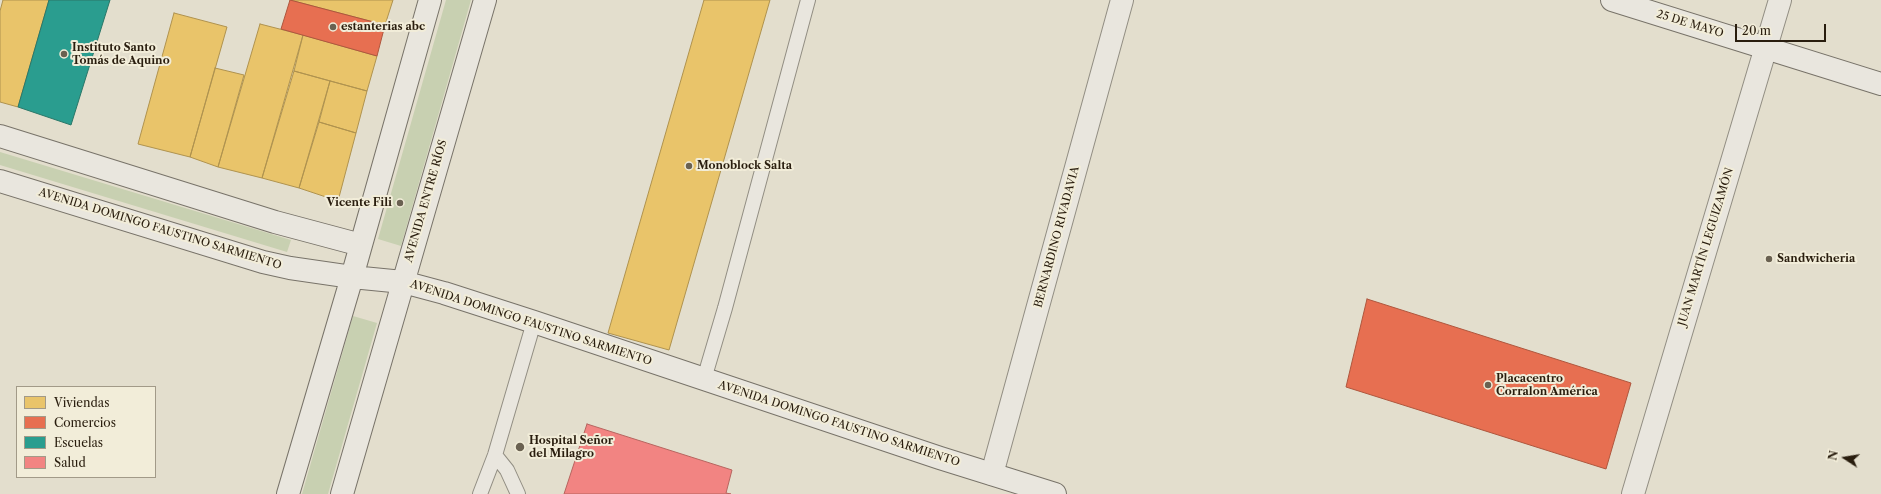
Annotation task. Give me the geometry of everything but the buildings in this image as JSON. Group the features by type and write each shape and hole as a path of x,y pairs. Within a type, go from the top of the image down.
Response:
{"main road":[{"path":"288,494 361,246 430,0"},
{"name":"AVENIDA ENTRE RÍOS","path":"342,494 485,0"},
{"name":"BERNARDINO RIVADAVIA","path":"992,474 1122,0"},
{"name":"25 DE MAYO","path":"1612,0 1881,84"},
{"name":"JUAN MARTÍN LEGUIZAMÓN","path":"1633,494 1780,0"},
{"path":"0,136 275,222 361,246"},
{"name":"AVENIDA DOMINGO FAUSTINO SARMIENTO","path":"0,182 263,262 290,268 352,277 403,282 534,322 1055,494"}],"lane":[{"path":"704,378 725,308 808,0"},
{"path":"480,494 495,455 534,322"},
{"path":"495,455 507,470 518,494"}],"green space":[{"path":"446,0 471,0 401,246 378,239"},
{"path":"0,152 291,240 287,252 0,165"},
{"path":"353,316 377,323 328,494 302,494"}],"place":[{"name":"estanterias abc","path":"333,27"},
{"name":"Instituto Santo Tomás de Aquino","path":"64,54"},
{"name":"Monoblock Salta","path":"689,166"},
{"name":"Vicente Fili","path":"400,203"},
{"name":"Sandwicheria","path":"1769,259"},
{"name":"Placacentro Corralon América","path":"1488,385"},
{"name":"Hospital Señor del Milagro","path":"520,447"}]}
